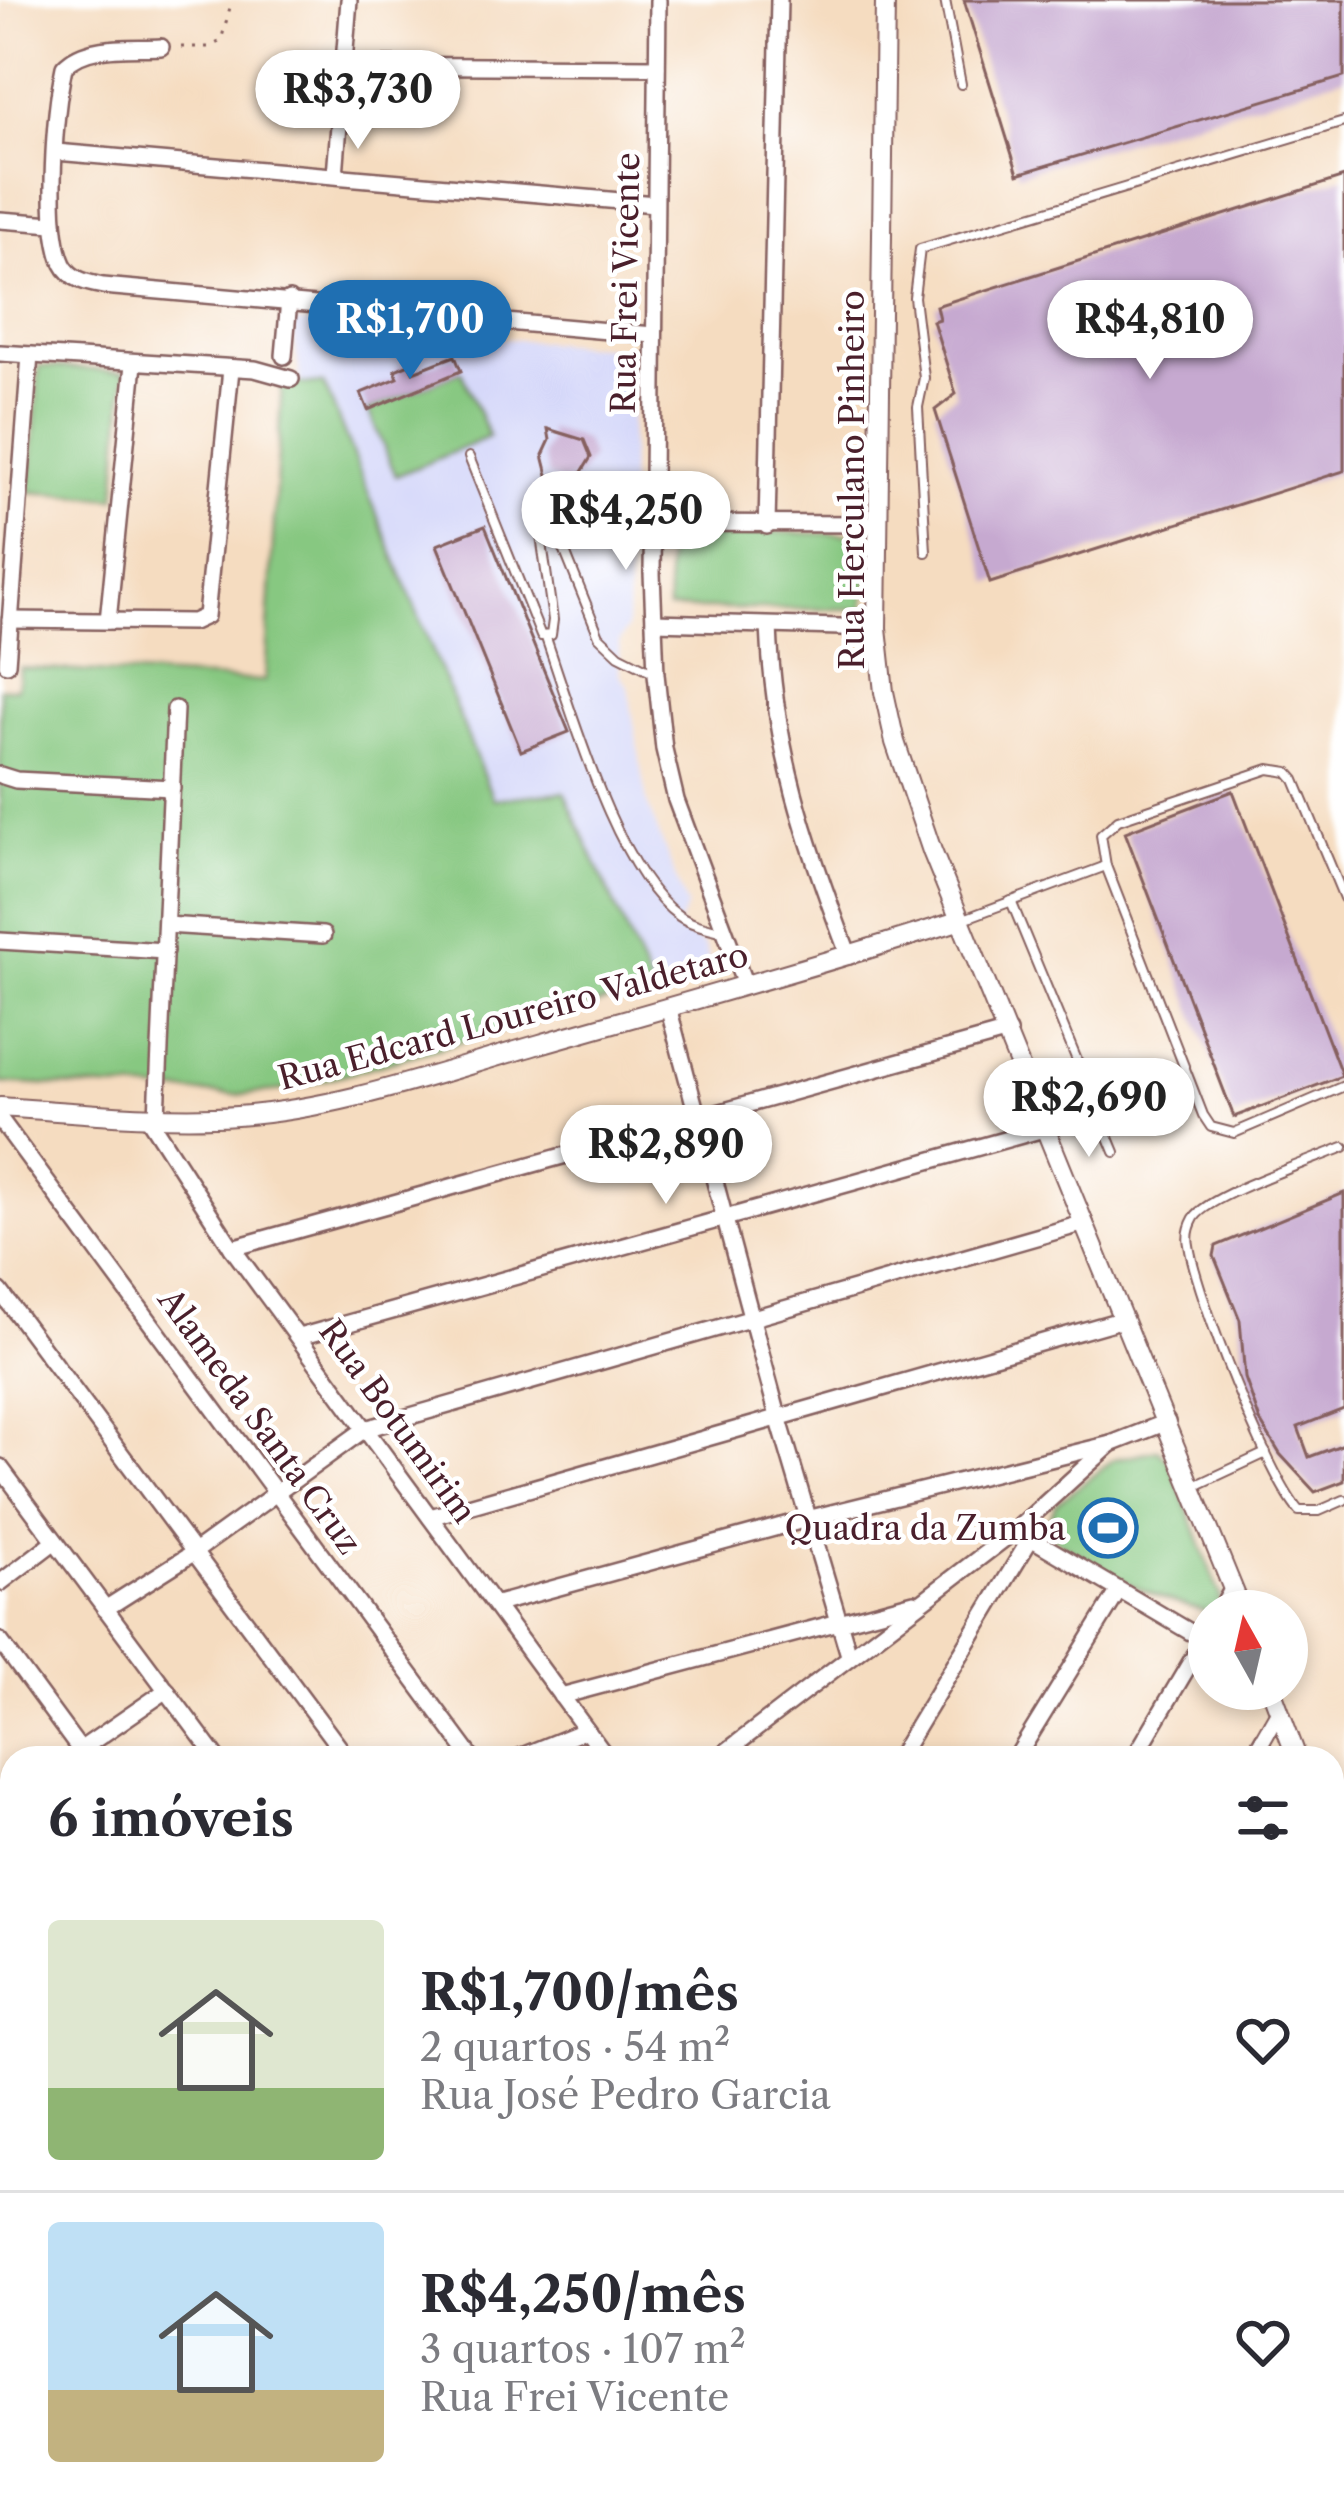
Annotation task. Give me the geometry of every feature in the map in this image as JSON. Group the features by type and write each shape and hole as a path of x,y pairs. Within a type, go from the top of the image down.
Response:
{"street":[{"path":"335,176 349,0"},
{"name":"Rua Frei Vicente","path":"658,0 653,335 656,674 664,749 676,800 745,985"},
{"path":"767,526 779,0"},
{"name":"Rua Herculano Pinheiro","path":"885,0 877,628 884,692 912,798 1233,1588"},
{"path":"161,47 74,56 64,67 53,224 63,264 72,276 88,284 653,335"},
{"path":"342,65 657,68"},
{"path":"56,152 655,204"},
{"path":"0,220 53,224"},
{"path":"284,356 289,300"},
{"path":"0,353 255,369 291,379"},
{"path":"7,664 30,355"},
{"path":"108,621 134,364"},
{"path":"10,620 193,622 206,616 231,369"},
{"path":"653,524 878,524"},
{"path":"654,622 877,628"},
{"path":"770,626 771,684 789,785 849,956"},
{"path":"152,1116 176,709"},
{"path":"0,775 16,780 172,788"},
{"name":"Rua Edcard Loureiro Valdetaro","path":"0,1108 237,1116 349,1097 961,920"},
{"path":"166,925 323,935"},
{"path":"0,940 164,951"},
{"path":"668,1007 779,1420 849,1655"},
{"path":"232,1248 1008,1032"},
{"name":"Rua Botumirim","path":"152,1116 232,1248 598,1746"},
{"name":"Alameda Santa Cruz","path":"0,1119 463,1746"},
{"path":"299,1337 1047,1128"},
{"path":"105,1609 193,1553 365,1429 1085,1223"},
{"path":"0,1292 337,1746"},
{"path":"430,1516 1124,1319"},
{"path":"497,1604 1111,1444 1167,1422"},
{"path":"733,1746 922,1600 1024,1533 1111,1444"},
{"path":"0,1467 208,1746"},
{"path":"1024,1533 1118,1592 1188,1628"},
{"path":"905,1746 1024,1533"},
{"path":"0,1583 55,1540"},
{"path":"1023,1746 1118,1592"},
{"path":"561,1696 922,1600"},
{"path":"0,1641 77,1746"},
{"path":"1141,1746 1188,1669"},
{"path":"94,1746 167,1690"},
{"path":"1259,1746 1279,1711"},
{"path":"1279,1711 1292,1746"},
{"path":"547,1746 586,1730"}],"lane":[{"path":"945,0 961,84"},
{"path":"926,553 918,407 924,378 914,297 920,250 1344,122"},
{"path":"469,457 535,628 546,638 602,793 650,885 681,917 725,932"},
{"path":"546,638 553,620 540,529 541,521 551,517 599,636 619,655 656,674"},
{"path":"1344,898 1295,780 1281,770 1269,769 1118,820 1101,835 1106,866 1211,1127 1234,1133 1344,1086"},
{"path":"961,920 1106,866"},
{"path":"1012,901 1115,1153"},
{"path":"1344,1148 1208,1204 1190,1224 1188,1239 1197,1279 1266,1453 1299,1511 1319,1511 1344,1500"},
{"path":"1193,1486 1266,1453"}],"path":[{"path":"161,47 209,47 221,41 232,0"}],"shaded area":[{"path":"292,322 608,347 632,363 627,628 619,642 619,673 628,686 647,803 687,907 677,926 704,946 709,960 697,984 657,996 564,793 493,800 324,384 301,383"}],"green space":[{"path":"39,366 125,372 116,498 30,492"},
{"path":"461,371 489,437 396,476 368,410"},
{"path":"282,383 324,384 493,799 564,792 652,989 292,1089 241,1095 0,1083 0,688 17,688 20,668 265,681"},
{"path":"767,532 873,535 863,609 668,609 667,540"},
{"path":"1158,1450 1170,1462 1218,1590 1188,1590 1188,1606 1162,1598 1121,1580 1043,1530 1056,1504 1114,1459"}],"building":[{"path":"964,0 1344,0 1344,77 1018,174"},
{"path":"1344,177 1344,471 990,583 935,410 956,394 933,321 939,319 936,306"},
{"path":"455,356 461,371 368,410 361,393 398,378 395,370 409,364 413,372"},
{"path":"548,429 584,440 591,457 580,475 563,482 548,475 543,455 550,440"},
{"path":"485,526 569,732 521,751 437,545"},
{"path":"1233,791 1342,1076 1234,1117 1125,832"},
{"path":"1344,1193 1344,1409 1298,1427 1309,1457 1344,1444 1344,1481 1315,1492 1280,1454 1260,1421 1245,1378 1240,1320 1214,1256 1216,1246"}],"place":[{"name":"Quadra da Zumba","path":"1108,1528"}]}
